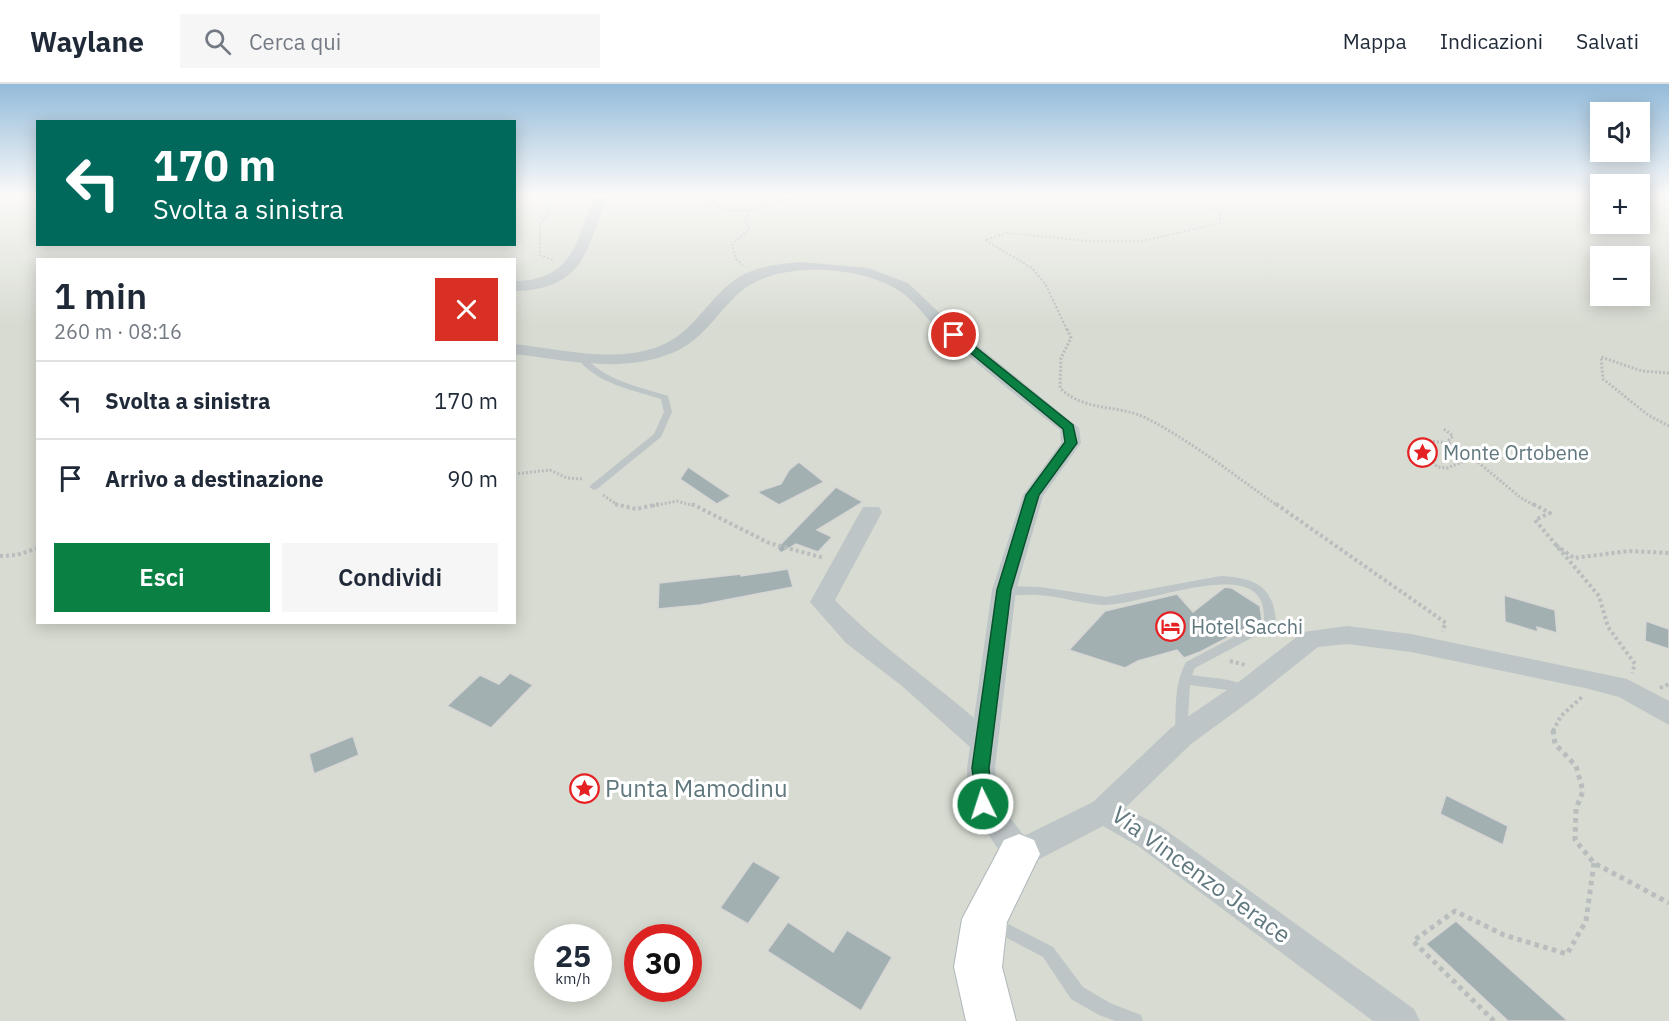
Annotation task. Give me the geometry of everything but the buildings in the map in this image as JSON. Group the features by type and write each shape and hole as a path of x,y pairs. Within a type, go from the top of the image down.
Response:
{"street":[{"path":"516,286 527,287 552,279 574,262 584,238"},
{"path":"516,349 610,362 656,354 690,336 744,281 780,268 830,266 871,273 904,286 989,366 1069,428 1071,443 1033,495 1004,590 981,768 983,804 1019,854"},
{"path":"871,512 822,602 855,637 911,679 984,743"},
{"name":"Via Vincenzo Jerace","path":"1402,1021 1149,836 1103,811 1181,736 1245,691 1312,638 1347,635 1435,648 1627,688 1669,714"},
{"path":"991,1021 978,966 985,919 1019,854 1103,811"}],"lane":[{"path":"580,357 588,368 619,384 664,398 668,412 658,435 594,487"},
{"path":"1004,590 1040,591 1106,601 1221,580 1238,580 1259,588 1271,605 1270,623 1190,665 1184,679 1181,736"},
{"path":"1184,679 1238,687 1245,691"},
{"path":"985,919 1048,952 1077,993 1105,1010 1135,1021"}],"path":[{"path":"540,238 540,255 556,261 574,262"},
{"path":"740,238 732,245 736,259 742,264"},
{"path":"992,238 985,240 1032,268 1046,285 1071,338 1061,358 1060,388 1072,400 1144,417 1197,449 1446,623 1435,648"},
{"path":"1055,238 1089,241 1143,241 1157,238"},
{"path":"1669,373 1642,370 1601,357 1603,379 1648,415 1669,426"},
{"path":"1444,429 1453,436 1448,441"},
{"path":"1421,440 1448,441 1473,458 1521,498 1550,513 1535,520 1550,541 1599,596 1608,627 1635,664 1627,688 1578,698 1552,728 1555,744 1576,766 1583,791 1576,809 1575,840 1594,863 1669,903"},
{"path":"1436,459 1433,462 1437,467 1447,468 1473,458"},
{"path":"516,474 550,470 567,478 581,478 610,502 630,511 656,504 688,503 764,543 821,558 845,558"},
{"path":"1550,541 1574,558 1629,551 1669,554"},
{"path":"0,556 17,555 36,550"},
{"path":"1209,655 1267,674"},
{"path":"1494,1021 1413,941 1455,911 1504,935 1567,954 1586,921 1594,863"}],"shaded area":[{"name":"Monte Ortobene","path":"0,238 36,238 36,246 516,246 516,238 1669,238 1669,1021 0,1021"}],"place":[{"name":"Monte Ortobene","path":"1422,453"},
{"name":"Hotel Sacchi","path":"1170,627"},
{"name":"Punta Mamodinu","path":"584,789"}],"route":[{"path":"954,335 989,366 1069,428 1071,443 1033,495 1004,590 981,768 983,804"}]}
